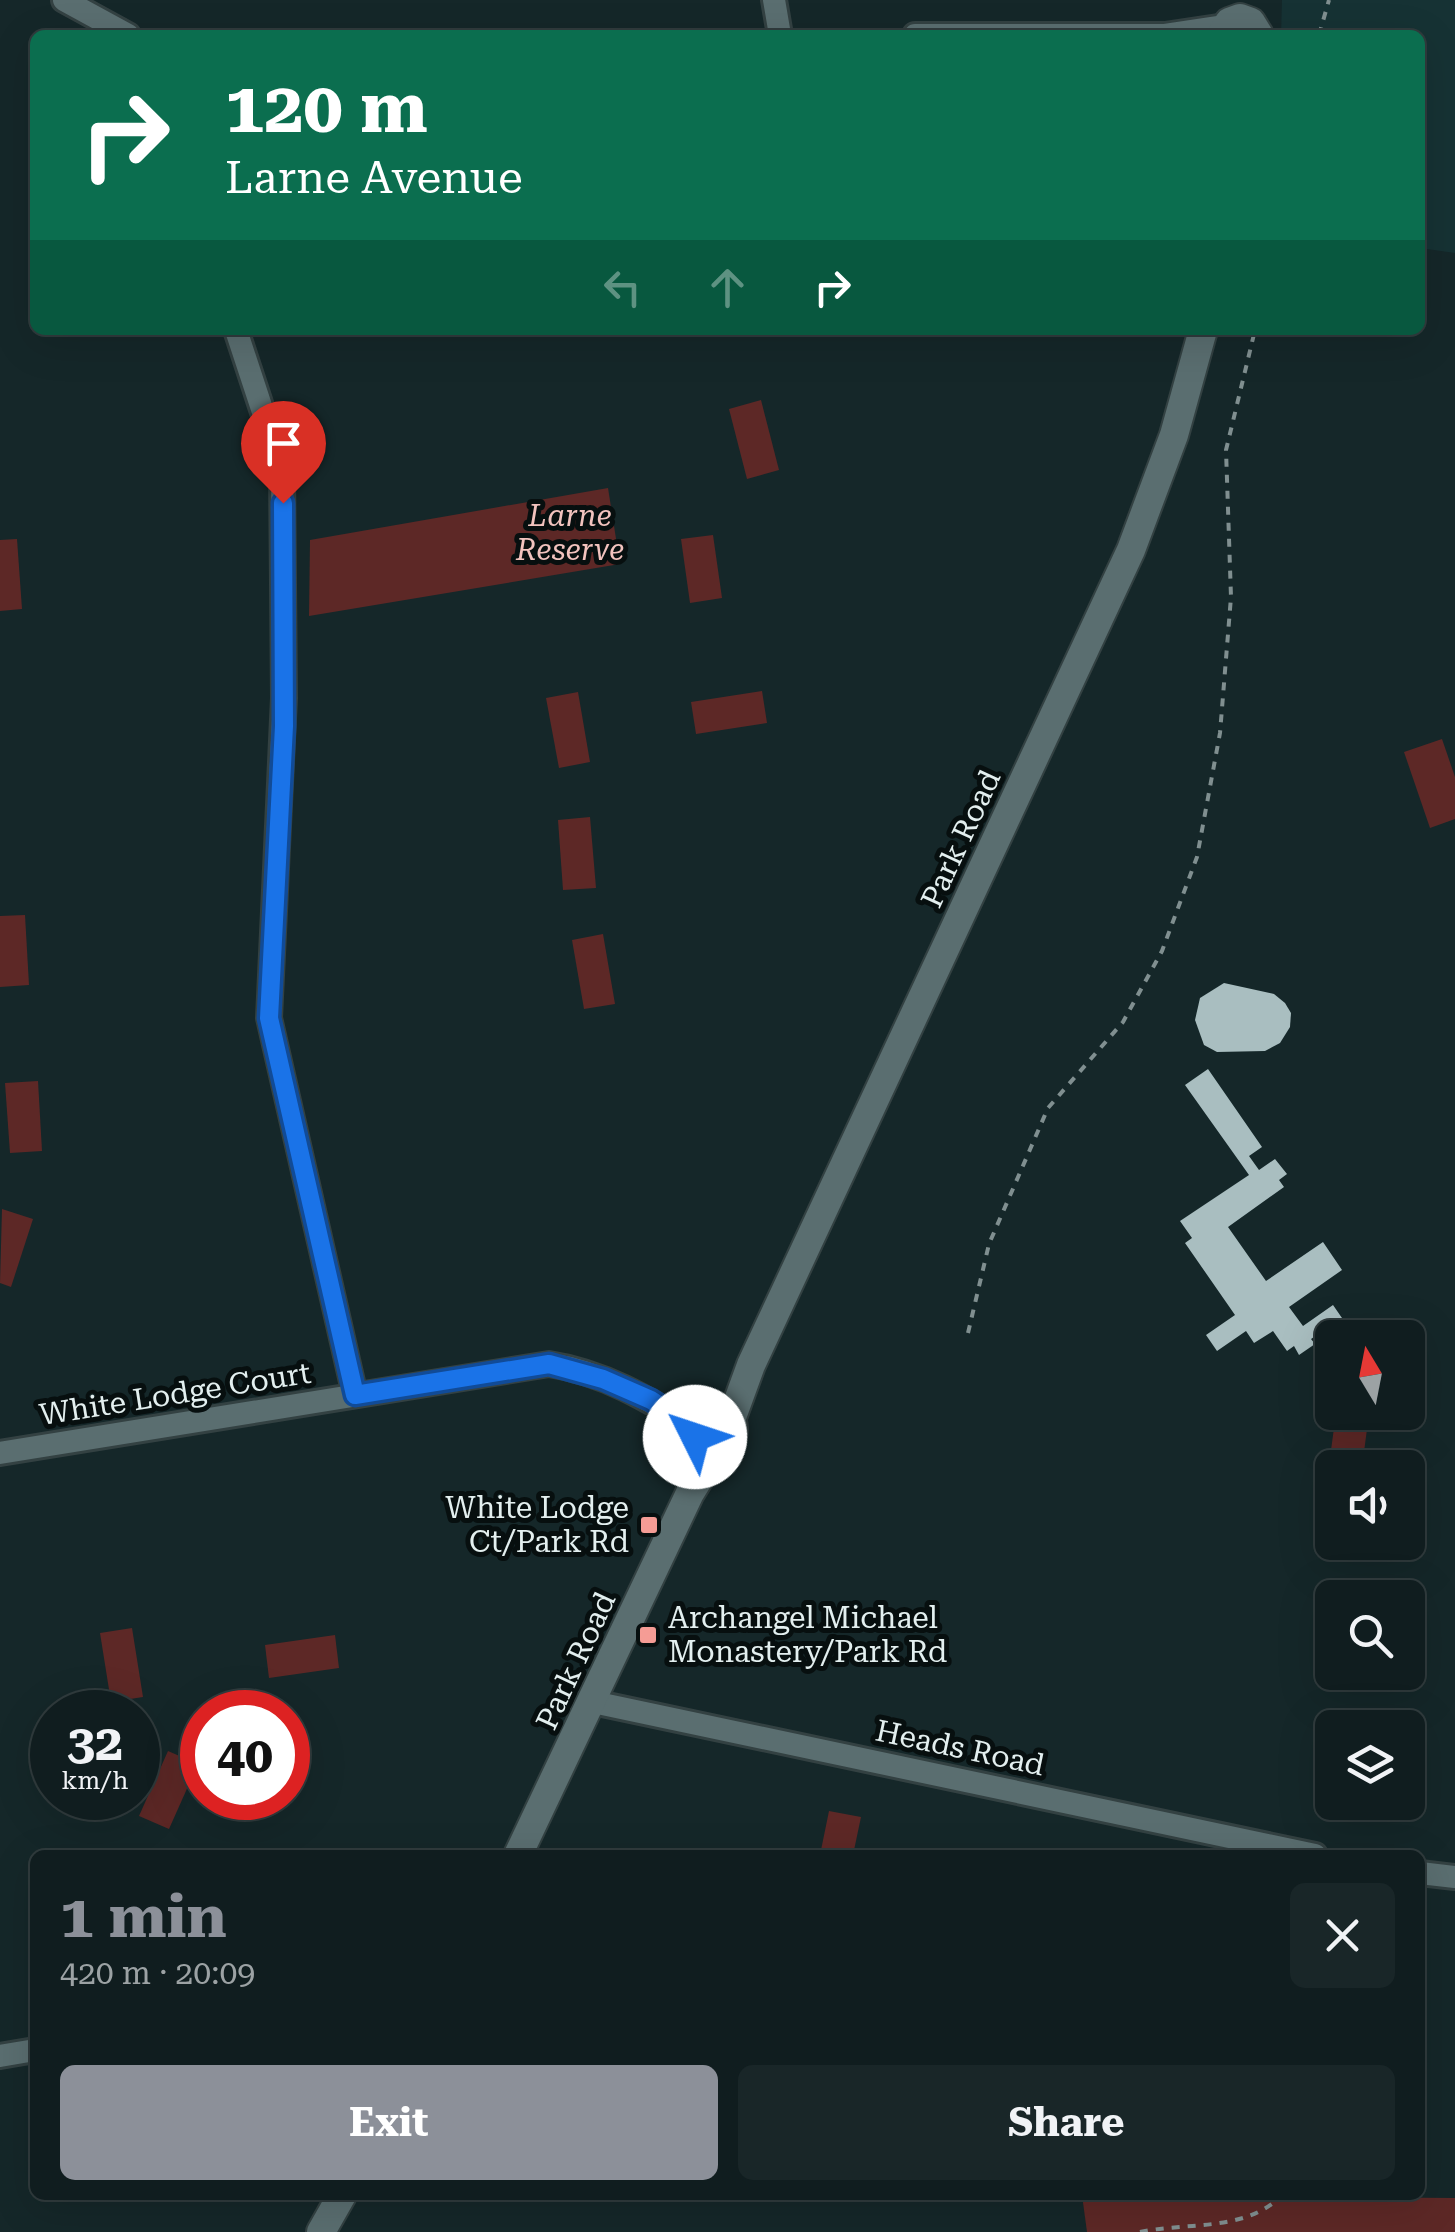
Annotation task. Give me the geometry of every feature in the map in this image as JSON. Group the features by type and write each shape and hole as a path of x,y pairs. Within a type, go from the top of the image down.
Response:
{"street":[{"path":"64,0 119,30"},
{"path":"774,0 779,30"},
{"path":"1192,30 1239,21"},
{"path":"238,335 282,470 284,698 269,1018 355,1395"},
{"name":"Park Road","path":"520,1850 690,1493 709,1426 750,1365 1131,550 1174,434 1202,335"},
{"name":"White Lodge Court","path":"0,1454 549,1364 584,1371 709,1426"},
{"name":"Heads Road","path":"593,1702 1291,1850"},
{"path":"1425,1874 1455,1877"},
{"path":"0,2056 30,2051"},
{"path":"321,2232 339,2200"}],"path":[{"path":"1320,30 1329,0"},
{"path":"968,1333 989,1244 1048,1108 1123,1022 1162,951 1197,858 1220,733 1230,598 1226,450 1254,335"},
{"path":"1140,2232 1226,2224 1266,2209 1276,2200"}],"shaded area":[{"path":"1282,0 1455,0 1455,253 1425,249 1425,30 1281,30"}],"green space":[{"path":"761,400 779,470 747,479 729,409"},
{"name":"Larne Reserve","path":"608,488 620,564 309,616 310,540"},
{"path":"713,535 722,598 690,603 681,539"},
{"path":"17,539 22,609 0,611 0,540"},
{"path":"762,691 767,723 696,734 691,702"},
{"path":"578,692 590,762 559,768 546,698"},
{"path":"1442,739 1455,777 1455,819 1430,828 1404,752"},
{"path":"590,817 596,888 563,890 558,820"},
{"path":"25,915 29,985 0,987 0,916"},
{"path":"603,934 615,1004 584,1009 572,940"},
{"path":"38,1081 42,1151 10,1153 5,1083"},
{"path":"2,1209 33,1219 11,1287 0,1283"},
{"path":"1334,1430 1367,1430 1364,1450 1331,1450"},
{"path":"132,1628 142,1690 109,1690 100,1633"},
{"path":"335,1635 339,1668 269,1678 265,1645"},
{"path":"168,1751 180,1756 180,1804 169,1829 148,1820 160,1820 160,1769"},
{"path":"829,1811 861,1817 854,1850 821,1850"},
{"path":"1455,2198 1455,2232 1087,2232 1083,2200"}],"building":[{"path":"1224,983 1274,994 1285,1003 1291,1013 1290,1027 1280,1043 1265,1051 1217,1052 1204,1045 1195,1020 1200,998"},
{"path":"1208,1069 1262,1147 1249,1156 1259,1170 1275,1159 1287,1174 1279,1180 1284,1187 1228,1227 1266,1281 1323,1242 1342,1270 1289,1307 1303,1326 1333,1305 1342,1318 1315,1320 1315,1336 1311,1339 1315,1344 1299,1355 1294,1346 1287,1351 1273,1331 1254,1343 1246,1331 1217,1351 1206,1335 1235,1315 1185,1243 1192,1238 1180,1221 1249,1175 1185,1085"}],"place":[{"name":"White Lodge Ct/Park Rd","path":"649,1525"},
{"name":"Archangel Michael Monastery/Park Rd","path":"648,1635"}],"route":[{"path":"283,503 284,726 267,994 272,1038 355,1395 549,1364 584,1371 651,1400 694,1428 695,1437"}]}
